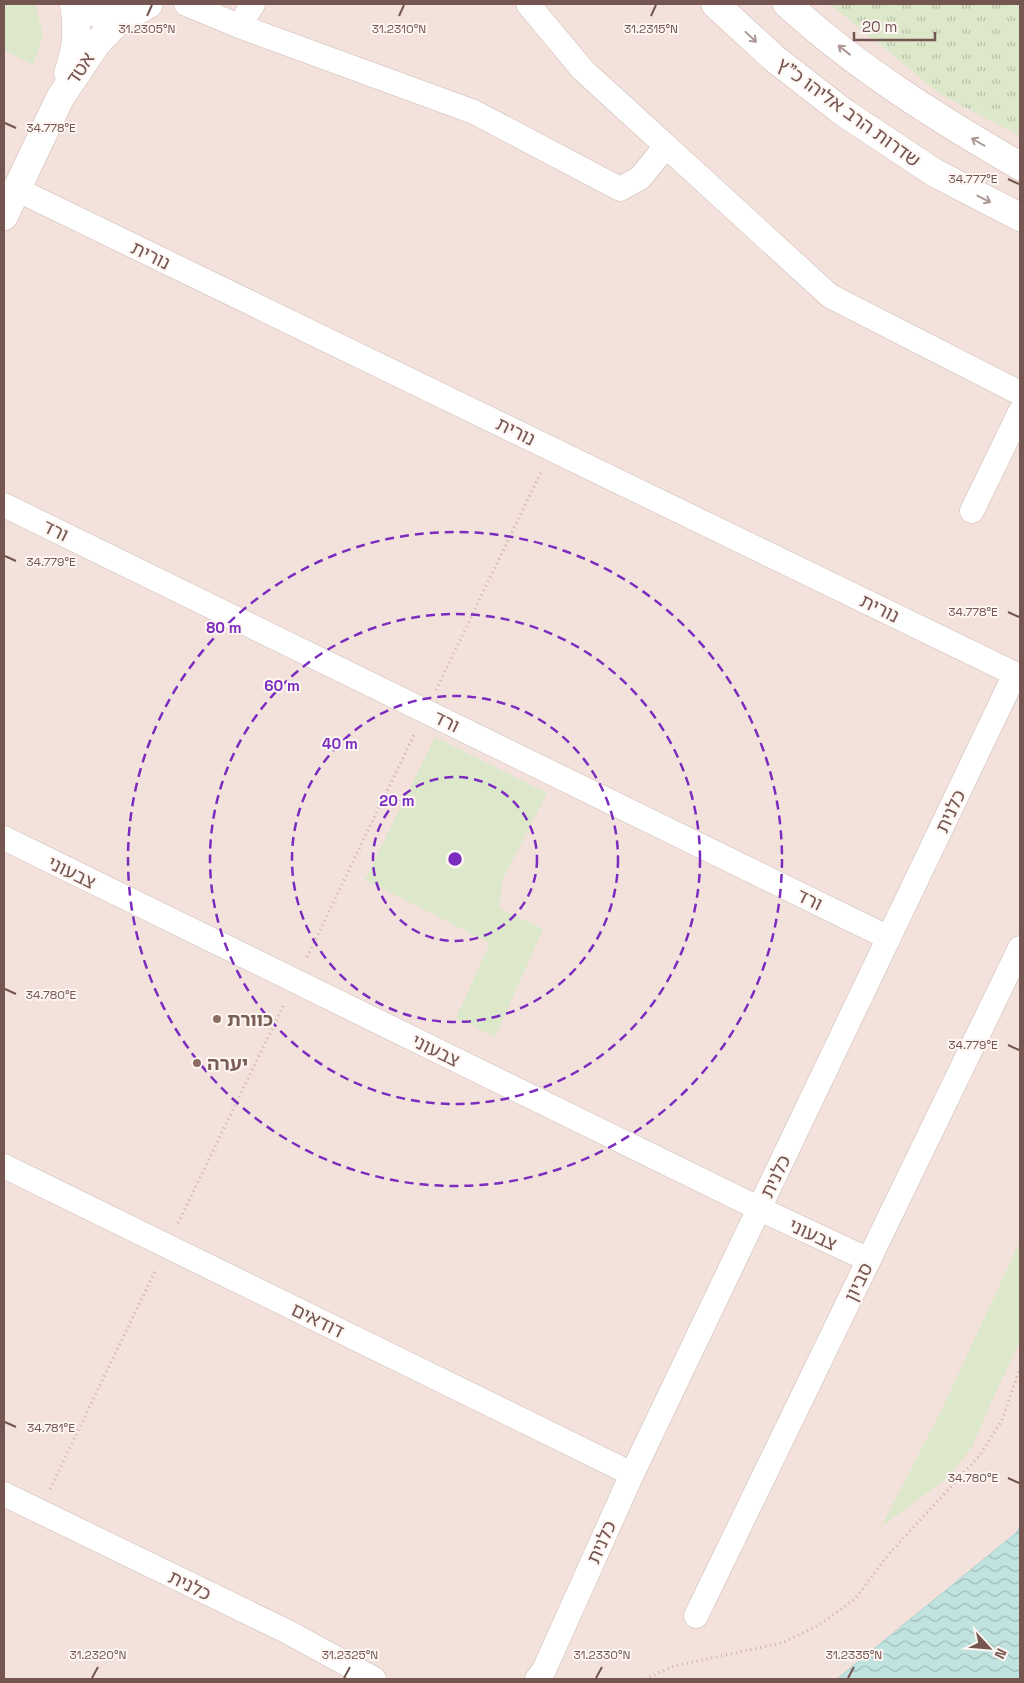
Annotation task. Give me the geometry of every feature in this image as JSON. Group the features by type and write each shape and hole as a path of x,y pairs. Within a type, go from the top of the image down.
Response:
{"street":[{"name":"אטד","path":"60,98 75,52 77,38 74,4"},
{"path":"82,4 100,14 108,16 123,16 137,12 149,4"},
{"path":"186,4 239,26 474,112 620,189 640,178 666,146"},
{"path":"239,26 254,4"},
{"path":"528,4 583,70 830,296 1020,393"},
{"name":"שדרות הרב אליהו כ\"ץ","path":"715,4 775,59 843,112 935,173 1020,217"},
{"path":"787,4 806,22 872,72 961,132 1020,166"},
{"name":"אטד","path":"4,216 60,98 92,49 123,16"},
{"name":"נורית","path":"16,189 1014,674"},
{"path":"972,511 1020,412"},
{"name":"ורד","path":"4,505 889,938"},
{"name":"כלנית","path":"537,1679 548,1661 632,1474 1014,674"},
{"name":"צבעוני","path":"4,838 760,1209 869,1260"},
{"name":"סביון","path":"696,1616 1020,948"},
{"name":"דודאים","path":"4,1166 632,1474"},
{"name":"כלנית","path":"4,1494 288,1632 374,1679"}],"path":[{"path":"645,1679 674,1666 782,1643 819,1625 855,1599 887,1556 980,1455 1002,1420 1020,1368"}],"shaded area":[{"path":"4,4 1020,4 1020,1679 4,1679"}],"green space":[{"path":"4,4 35,4 43,35 33,65 4,50"},
{"path":"830,4 1020,4 1020,136 940,94"},
{"path":"435,737 547,793 502,881 499,908 543,929 495,1037 456,1018 490,943 365,880"},
{"path":"1020,1241 1020,1341 972,1447 947,1478 881,1527 943,1407"}],"water":[{"path":"1020,1527 1020,1679 837,1679 1016,1533"}],"place":[{"name":"כוורת","path":"217,1019"},
{"name":"יערה","path":"197,1063"}]}
